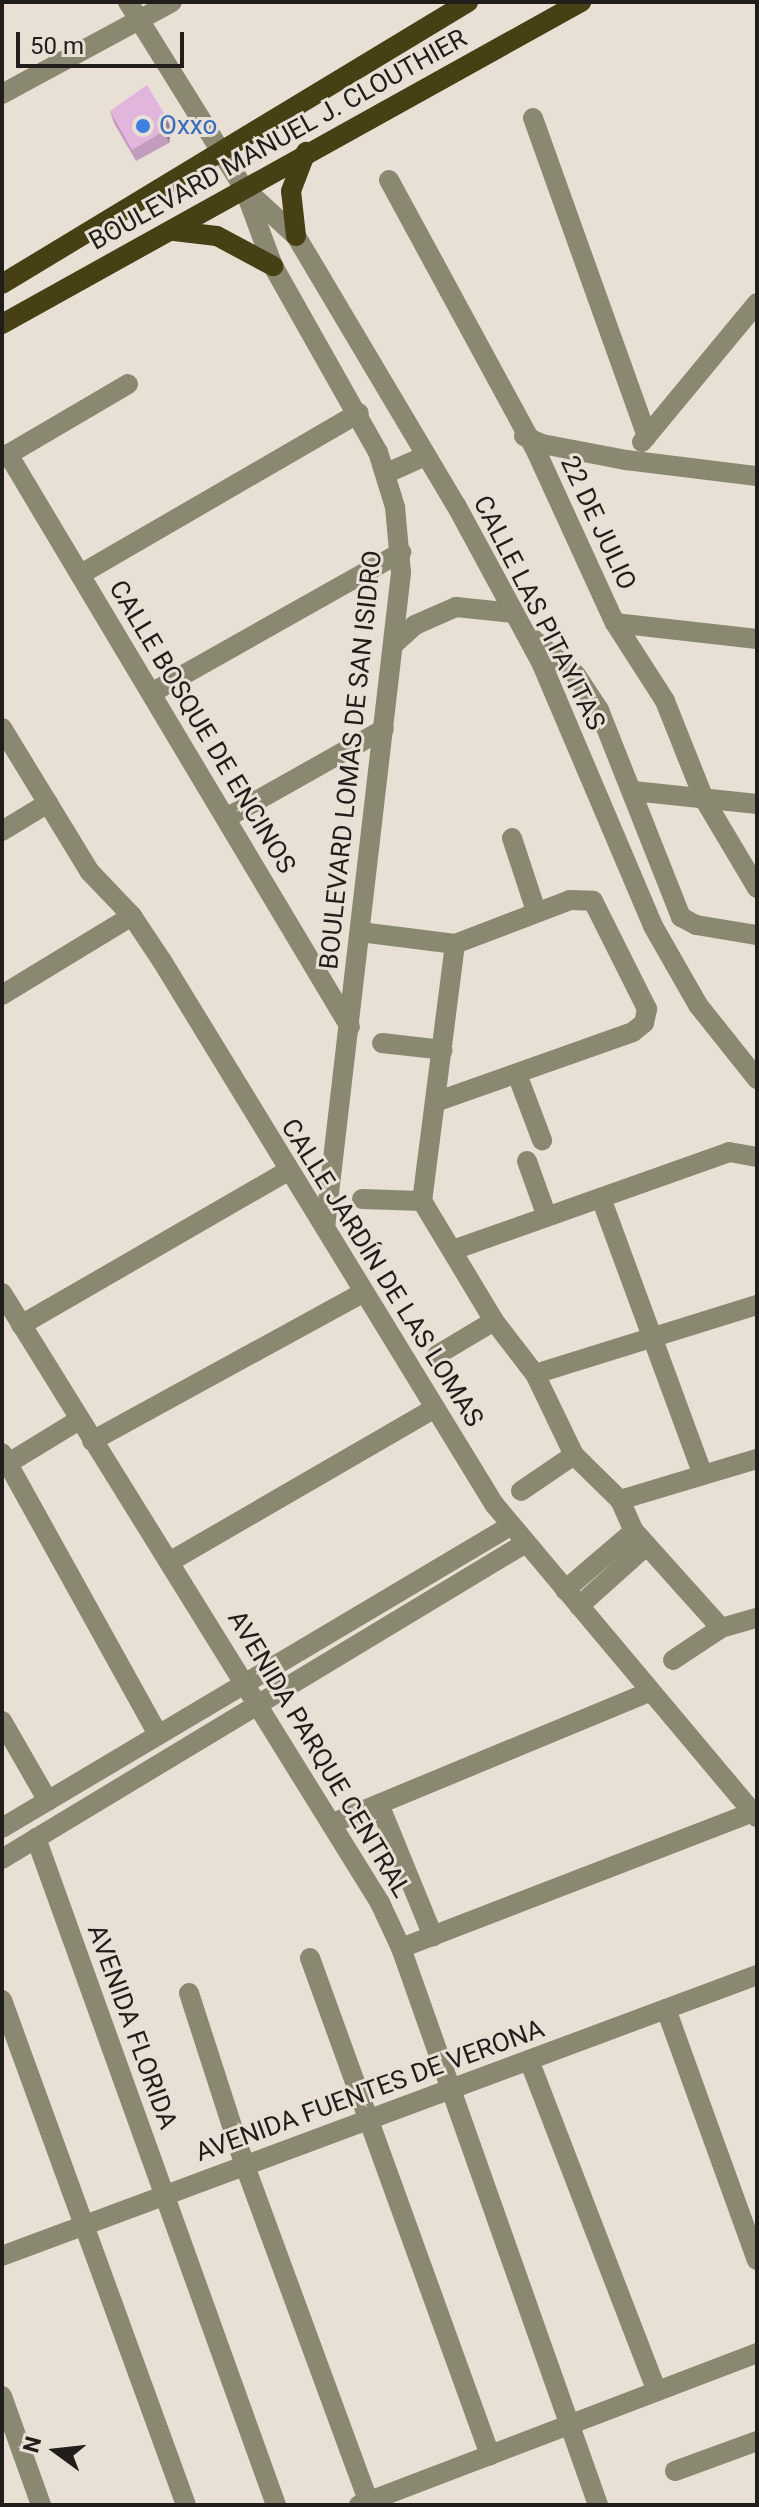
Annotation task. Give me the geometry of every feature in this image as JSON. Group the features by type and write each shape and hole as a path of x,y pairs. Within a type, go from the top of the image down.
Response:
{"main road":[{"name":"BOULEVARD MANUEL J. CLOUTHIER","path":"2,284 224,154 468,2"},
{"name":"BOULEVARD MANUEL J. CLOUTHIER","path":"2,324 306,152 581,2"},
{"path":"296,236 291,191 306,152"},
{"path":"170,231 217,236 273,266"}],"street":[{"path":"128,2 244,188"},
{"path":"2,94 140,23 172,2"},
{"path":"533,118 647,436"},
{"name":"22 DE JULIO","path":"389,180 524,436 615,623 665,701 704,799 757,888"},
{"name":"CALLE LAS PITAYITAS","path":"244,188 296,236 425,456 526,633 653,926 698,1005 757,1079"},
{"name":"BOULEVARD LOMAS DE SAN ISIDRO","path":"244,188 273,266 359,413 387,473 401,552 394,644 325,1228"},
{"path":"626,460 757,303"},
{"path":"5,456 128,384"},
{"path":"81,574 359,413"},
{"path":"524,436 542,444 626,460 757,476"},
{"name":"CALLE BOSQUE DE ENCINOS","path":"5,456 153,692 350,1027"},
{"path":"387,473 425,456"},
{"path":"153,692 401,552"},
{"path":"394,644 415,625 456,607 514,613"},
{"path":"615,623 757,639"},
{"path":"526,633 588,691 633,791 681,917 696,925 757,935"},
{"name":"CALLE JARDÍN DE LAS LOMAS","path":"2,728 90,872 132,916 510,1526 755,1814"},
{"path":"226,818 384,729"},
{"path":"633,791 757,804"},
{"path":"2,831 48,803"},
{"path":"512,838 536,911"},
{"path":"360,932 455,944 536,911 577,900 598,905 648,1013 633,1032 438,1101"},
{"path":"2,995 132,916"},
{"path":"455,944 438,1101 422,1201 494,1321 535,1374 574,1455 620,1500 640,1538 721,1628"},
{"path":"382,1043 443,1050"},
{"path":"517,1074 542,1140"},
{"path":"453,1250 729,1152 757,1157"},
{"path":"527,1161 547,1217"},
{"path":"21,1325 288,1171"},
{"path":"601,1198 649,1338 703,1475"},
{"path":"362,1199 422,1201"},
{"path":"92,1441 364,1292"},
{"name":"AVENIDA PARQUE CENTRAL","path":"2,1293 92,1441 261,1703 333,1823 401,1948 598,2505"},
{"path":"535,1374 757,1305"},
{"path":"437,1355 494,1321"},
{"path":"171,1561 435,1408"},
{"path":"79,1420 4,1461 158,1735"},
{"path":"521,1491 574,1455"},
{"path":"620,1500 757,1459"},
{"path":"2,1828 510,1526"},
{"path":"565,1590 640,1538"},
{"path":"579,1606 640,1538"},
{"path":"2,1859 524,1544"},
{"path":"673,1660 721,1628 757,1618"},
{"path":"333,1823 649,1692"},
{"path":"2,1721 48,1801"},
{"path":"379,1804 433,1936"},
{"path":"401,1948 755,1814"},
{"name":"AVENIDA FLORIDA","path":"36,1838 276,2505"},
{"path":"310,1958 490,2455"},
{"name":"AVENIDA FUENTES DE VERONA","path":"2,2256 666,2009 755,1981"},
{"path":"189,1993 245,2166 363,2503 757,2353"},
{"path":"2,2000 186,2505"},
{"path":"666,2009 757,2260"},
{"path":"529,2060 657,2391"},
{"path":"2,2396 41,2505"},
{"path":"675,2471 757,2441"}],"building":[{"name":"Oxxo","path":"147,85 167,118 164,131 132,150 110,111"}],"place":[{"name":"Oxxo","path":"143,126"}]}
